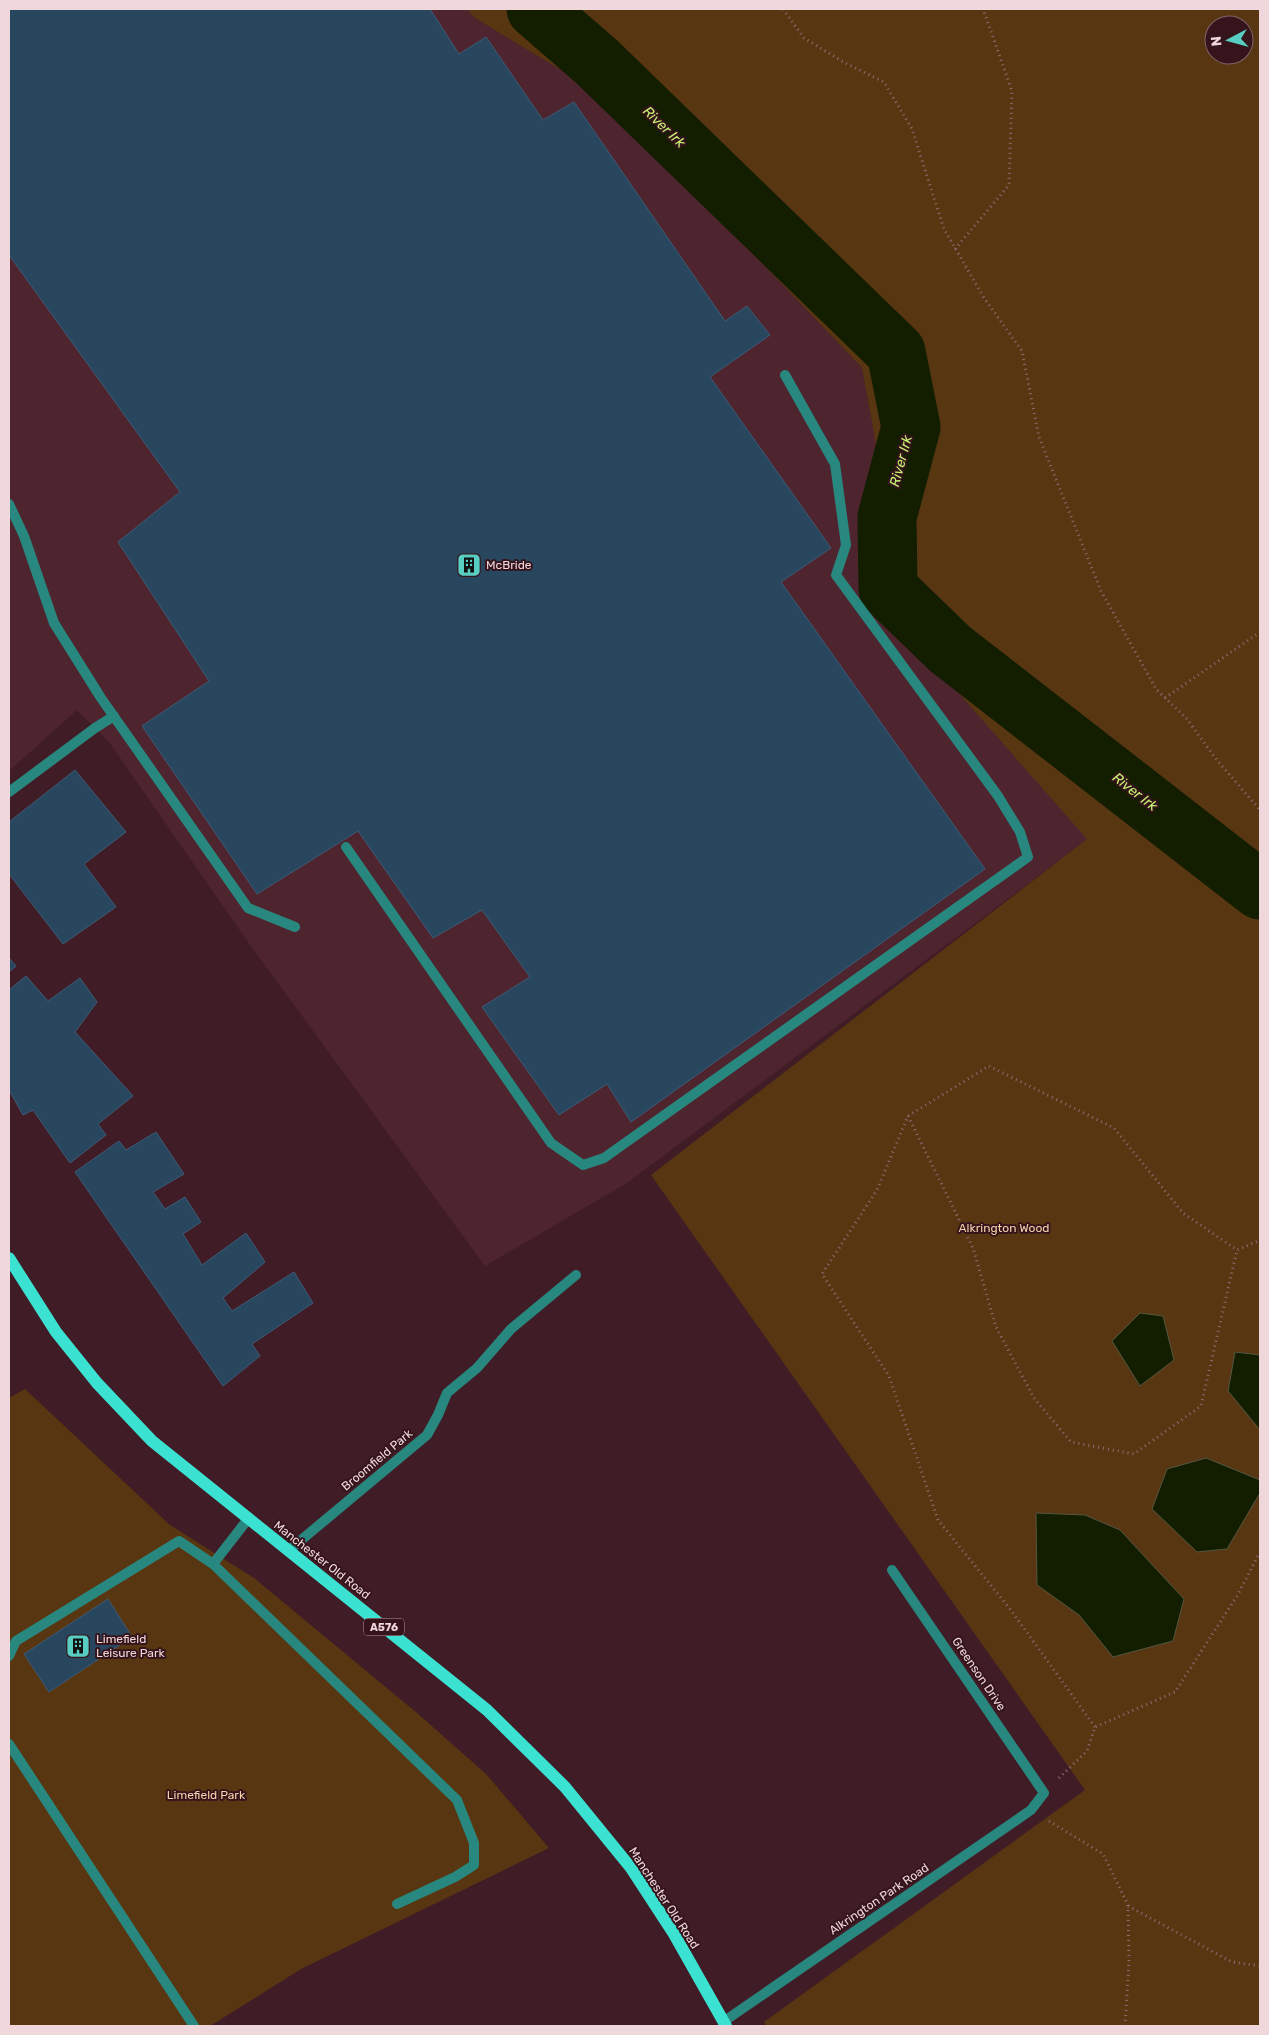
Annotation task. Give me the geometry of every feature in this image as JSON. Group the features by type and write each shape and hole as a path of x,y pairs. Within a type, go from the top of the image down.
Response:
{"main road":[{"name":"Manchester Old Road","path":"9,1258 56,1332 97,1383 152,1441 487,1710 565,1787 631,1868 674,1934 724,2024"}],"street":[{"path":"346,847 551,1142 583,1165 604,1158 1028,857 1020,832 998,796 836,575 846,544 835,464 785,375"},
{"path":"9,504 24,536 54,622 114,716 248,908 296,927"},
{"path":"9,792 114,716"},
{"name":"Broomfield Park","path":"288,1550 427,1435 447,1393 477,1368 511,1329 576,1275"},
{"path":"213,1564 248,1520"},
{"path":"9,1656 16,1641 179,1542 213,1564 457,1800 474,1843 474,1865 455,1877 397,1904"},
{"name":"Greenson Drive","path":"892,1570 1044,1793"},
{"path":"9,1744 194,2026"},
{"name":"Alkrington Park Road","path":"724,2024 1031,1810 1044,1793"}],"path":[{"path":"783,9 804,38 845,63 884,82 912,129 944,229 984,298 1022,350 1039,436 1101,591 1156,689 1187,720 1216,760 1260,810"},
{"path":"955,249 1010,185 1012,91 983,9"},
{"path":"1165,698 1260,632"},
{"path":"1095,1727 1010,1609 938,1520 889,1376 822,1274 877,1190 908,1116 989,1066 1114,1128 1183,1214 1237,1250"},
{"path":"908,1116 973,1248 996,1327 1034,1398 1072,1442 1134,1454 1201,1406 1237,1250"},
{"path":"1237,1250 1260,1240"},
{"path":"1044,1793 1087,1751 1095,1727 1175,1692 1237,1596 1260,1552"},
{"path":"1031,1810 1103,1854 1128,1905 1129,1961 1126,2026"},
{"path":"1128,1905 1232,1962 1260,1966"}],"shaded area":[{"name":"McBride","path":"9,9 467,9 475,18 602,95 862,368 876,444 865,569 896,632 948,681 1088,839 627,1183 485,1266 248,942 109,742 77,710 9,771"},
{"path":"1140,1313 1163,1316 1174,1360 1140,1386 1112,1341"},
{"path":"1235,1352 1260,1355 1260,1430 1228,1391"},
{"path":"1206,1458 1260,1480 1260,1493 1227,1549 1197,1552 1152,1509 1167,1469"},
{"path":"1036,1513 1085,1515 1120,1530 1184,1599 1173,1641 1113,1657 1079,1615 1037,1585"}],"green space":[{"name":"Alkrington Wood","path":"467,9 1260,9 1260,2026 766,2026 764,2022 1085,1790 651,1175 1087,839 948,681 896,632 865,569 876,444 862,368 602,95 475,18"},
{"name":"Limefield Park","path":"25,1389 170,1525 254,1578 417,1713 486,1774 549,1848 301,1969 210,2026 9,2026 9,1398"}],"building":[{"name":"McBride","path":"9,9 430,9 459,54 486,37 543,120 574,102 725,321 747,306 770,335 710,377 831,548 781,582 985,869 631,1122 607,1084 559,1115 482,1007 530,977 482,910 433,938 358,831 257,894 142,726 209,681 118,542 180,492 9,255"},
{"path":"75,770 126,832 84,864 116,907 63,944 9,874 9,822"},
{"path":"9,958 16,966 9,972"},
{"path":"26,976 48,1001 80,978 97,1002 75,1032 133,1096 98,1124 106,1135 70,1163 33,1110 23,1115 9,1090 9,990"},
{"path":"156,1132 184,1174 153,1192 165,1209 185,1197 201,1222 183,1234 202,1265 246,1233 265,1262 223,1298 232,1311 294,1272 313,1303 252,1344 260,1356 223,1386 75,1172 119,1141 126,1150"},
{"name":"Limefield Leisure Park","path":"108,1599 132,1637 49,1692 24,1654"}],"waterway":[{"name":"River Irk","path":"536,9 597,62 896,352 911,427 887,517 888,589 950,649 1260,890"}],"place":[{"name":"McBride","path":"469,565"},
{"name":"Limefield Leisure Park","path":"78,1646"}]}
